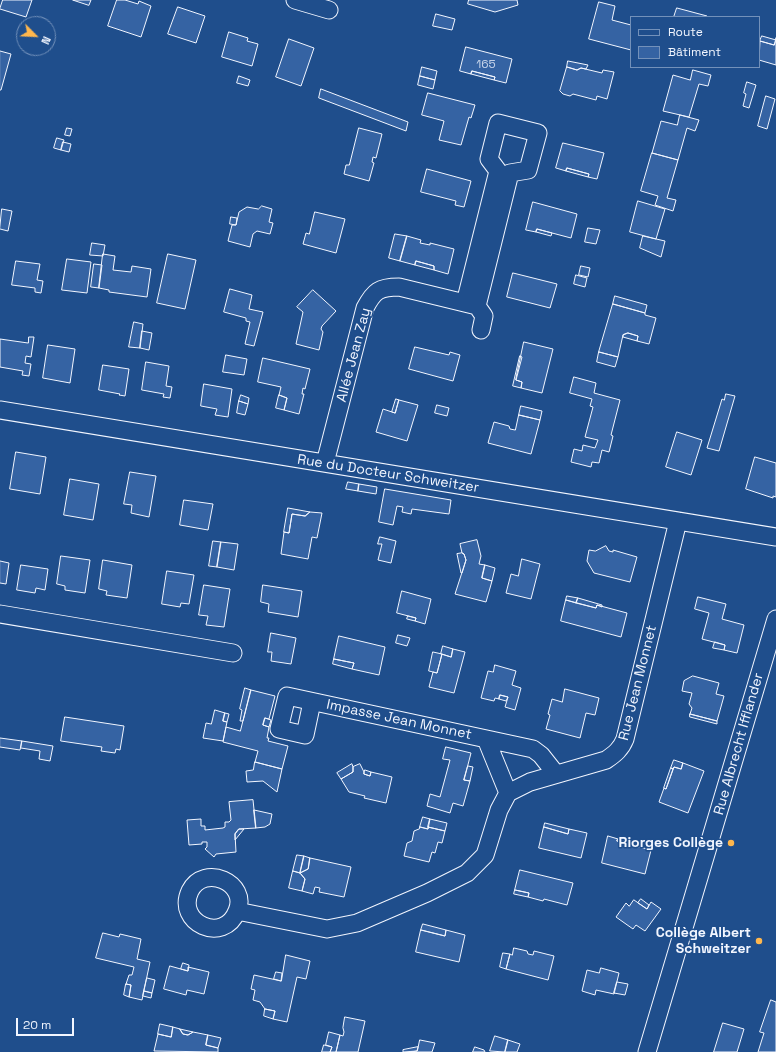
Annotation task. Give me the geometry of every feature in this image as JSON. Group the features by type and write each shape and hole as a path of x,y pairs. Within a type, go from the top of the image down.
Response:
{"street":[{"path":"294,0 329,10"},
{"path":"481,330 484,316 471,304 504,172"},
{"name":"Allée Jean Zay","path":"325,463 365,308 371,297 378,290 387,287 399,287 471,304"},
{"name":"Rue du Docteur Schweitzer","path":"0,410 776,537"},
{"name":"Rue Jean Monnet","path":"508,793 530,782 606,760 615,754 623,743 678,521"},
{"path":"0,614 233,652"},
{"name":"Rue Albrecht Ifflander","path":"647,1052 776,619"},
{"name":"Impasse Jean Monnet","path":"312,702 533,749 541,755 556,774"},
{"name":"Impasse Jean Monnet","path":"486,739 508,793"},
{"path":"237,911 327,929 357,923 427,893 466,873 485,854 499,810 508,793"}],"building":[{"path":"3,0 32,0 26,16 0,9"},
{"path":"73,0 91,0 89,5"},
{"path":"117,0 125,0 138,4 139,1 151,6 141,37 108,26"},
{"path":"469,0 517,0 518,5 495,12 468,4"},
{"path":"599,2 615,6 612,20 630,25 630,50 589,39"},
{"path":"178,7 205,16 196,43 168,34"},
{"path":"677,8 707,16 674,16"},
{"path":"436,14 455,19 452,30 433,26"},
{"path":"229,32 248,38 247,41 258,44 252,66 222,57"},
{"path":"762,36 776,40 774,45 760,41"},
{"path":"776,38 776,65 760,60 760,41 774,45"},
{"path":"289,39 314,48 301,86 276,77"},
{"path":"466,47 512,59 506,83 494,80 495,77 472,71 471,74 460,71"},
{"path":"0,51 11,54 1,90 0,90"},
{"path":"568,61 588,65 586,69 581,68 577,70 567,67"},
{"path":"422,67 437,71 435,80 420,76"},
{"path":"567,67 577,70 581,68 602,73 603,70 614,72 607,99 597,96 596,100 573,94 570,96 563,94 560,91"},
{"path":"693,70 711,75 708,86 699,84 689,117 663,111 673,75 690,80"},
{"path":"472,71 495,77 494,80 471,74"},
{"path":"239,76 250,80 248,86 237,83"},
{"path":"420,76 435,80 433,89 418,85"},
{"path":"747,82 756,85 749,108 743,106"},
{"path":"321,89 408,122 406,131 319,98"},
{"path":"428,93 475,105 471,118 469,117 461,145 439,140 444,121 422,115"},
{"path":"766,96 775,99 767,129 758,126"},
{"path":"680,115 699,120 695,131 687,128 678,160 652,153 661,121 677,125"},
{"path":"67,128 72,129 70,136 65,135"},
{"path":"359,128 382,134 376,158 373,157 372,162 374,163 369,181 344,174 346,165 349,165"},
{"path":"57,138 64,140 61,150 54,148"},
{"path":"63,142 71,144 69,152 61,150"},
{"path":"563,143 604,153 597,179 588,177 589,174 567,168 566,171 556,168"},
{"path":"652,153 678,160 667,198 676,200 673,211 655,205 658,196 641,191"},
{"path":"567,168 589,174 588,177 566,171"},
{"path":"427,169 471,181 464,207 455,205 456,201 421,192"},
{"path":"638,201 665,209 656,239 630,232"},
{"path":"533,202 577,214 571,238 537,229 536,232 526,230"},
{"path":"262,206 272,209 269,222 273,223 270,234 257,231 253,234 250,247 228,241 232,225 236,225 239,212 247,207 258,209"},
{"path":"2,209 12,211 8,231 0,229"},
{"path":"315,212 345,219 336,253 303,244 306,233 309,234"},
{"path":"231,217 237,218 236,225 230,224"},
{"path":"588,228 600,230 596,244 585,242"},
{"path":"537,229 552,233 551,236 536,232"},
{"path":"395,234 407,236 400,261 389,258"},
{"path":"407,236 421,240 420,243 430,245 430,243 454,249 448,274 434,270 434,266 416,261 415,265 400,261"},
{"path":"643,236 665,241 661,257 640,248"},
{"path":"92,243 105,245 103,256 90,255"},
{"path":"103,254 115,256 113,270 131,272 132,266 151,269 147,297 109,292 109,290 99,288"},
{"path":"168,254 196,260 185,309 157,303"},
{"path":"67,259 91,262 87,293 62,290"},
{"path":"16,261 40,264 37,280 43,281 41,293 35,292 35,288 12,285"},
{"path":"416,261 434,266 434,270 415,265"},
{"path":"94,264 102,265 99,288 91,287"},
{"path":"581,266 590,268 588,277 579,275"},
{"path":"513,273 557,284 550,308 507,297"},
{"path":"576,275 587,278 585,287 574,284"},
{"path":"230,289 252,295 249,309 263,312 254,346 245,344 250,322 246,321 246,318 224,312"},
{"path":"313,290 336,311 322,326 321,329 323,332 319,350 296,344 303,312 297,307"},
{"path":"615,296 647,305 645,313 613,304"},
{"path":"613,304 645,313 645,315 656,318 649,344 637,341 638,336 628,333 623,335 618,357 599,352"},
{"path":"134,322 143,324 140,348 129,347"},
{"path":"142,331 152,333 149,350 140,348"},
{"path":"628,333 638,336 637,341 623,337 623,335"},
{"path":"29,337 34,337 31,357 26,356 25,363 31,364 29,376 22,375 23,371 0,367 0,339 28,343"},
{"path":"524,342 553,349 542,393 521,388 522,382 516,380"},
{"path":"48,345 75,349 70,383 43,378"},
{"path":"415,347 449,355 450,352 460,355 453,381 409,369"},
{"path":"599,352 618,357 615,367 597,362"},
{"path":"226,355 247,359 244,375 223,372"},
{"path":"520,356 522,357 516,380 522,382 521,388 513,386"},
{"path":"263,358 310,369 305,389 303,388 302,394 304,394 299,414 284,410 287,398 279,395 281,387 258,382"},
{"path":"146,362 169,366 166,386 172,387 170,398 163,397 164,394 142,390"},
{"path":"103,365 129,369 125,396 99,390"},
{"path":"574,377 596,383 594,393 620,400 611,435 613,436 609,452 602,450 599,463 592,462 591,467 571,462 574,449 582,451 583,445 595,448 598,440 585,437 593,407 590,406 592,399 570,393"},
{"path":"204,384 232,389 228,417 215,415 217,409 201,406"},
{"path":"726,394 735,396 719,451 707,448 722,399 724,400"},
{"path":"241,395 249,398 248,404 239,401"},
{"path":"279,395 287,398 284,410 276,408"},
{"path":"396,399 399,400 395,413 392,412"},
{"path":"399,400 418,405 407,441 376,432 383,409 395,413"},
{"path":"239,401 248,404 245,415 237,413"},
{"path":"437,405 449,408 447,416 435,413"},
{"path":"521,406 542,411 540,420 519,415"},
{"path":"519,415 540,420 531,454 488,443 494,422 509,426 510,429 515,430"},
{"path":"677,432 702,440 691,475 666,467"},
{"path":"16,452 46,457 40,494 10,489"},
{"path":"755,457 776,463 776,497 773,496 773,498 746,489"},
{"path":"130,472 156,476 149,517 131,513 132,505 124,504"},
{"path":"70,479 99,484 93,520 64,515"},
{"path":"348,482 359,484 358,491 346,489"},
{"path":"359,484 377,487 376,494 358,491"},
{"path":"385,489 451,500 449,514 412,509 411,514 402,512 403,507 397,506 393,525 379,522"},
{"path":"184,500 213,504 208,530 180,525"},
{"path":"288,508 310,512 305,516 292,514 289,533 284,532"},
{"path":"310,512 322,513 317,538 312,537 308,559 281,554 284,532 289,533 292,514 305,516"},
{"path":"380,537 396,541 391,563 378,560 382,544 378,544"},
{"path":"477,540 481,556 479,564 485,565 482,578 492,581 486,602 455,594 466,560 464,554 462,553 460,544"},
{"path":"213,541 221,542 217,567 209,566"},
{"path":"221,542 238,544 234,570 217,567"},
{"path":"606,546 609,551 613,552 613,550 637,557 630,582 594,573 587,561 589,550 595,551"},
{"path":"457,554 464,554 466,560 461,573"},
{"path":"61,556 90,560 85,593 65,590 65,586 57,584"},
{"path":"522,559 540,564 531,599 506,593 511,574 518,576"},
{"path":"103,560 132,565 127,598 106,595 107,591 99,589"},
{"path":"0,561 9,563 6,584 0,583"},
{"path":"21,565 48,569 45,590 36,588 35,593 17,590"},
{"path":"485,565 495,568 492,581 482,578"},
{"path":"167,571 194,575 189,604 181,603 180,607 162,604"},
{"path":"204,585 230,589 224,627 206,625 208,616 199,615"},
{"path":"263,585 302,591 298,617 268,612 269,604 261,602"},
{"path":"402,591 431,599 425,624 415,621 416,618 397,613"},
{"path":"567,596 578,598 576,603 566,600"},
{"path":"698,597 726,604 722,619 744,625 737,653 724,650 725,645 702,639 709,613 695,609"},
{"path":"578,598 602,605 602,607 597,605 596,608 576,603"},
{"path":"566,600 596,608 597,605 627,613 621,637 561,621"},
{"path":"408,616 416,618 415,621 407,619"},
{"path":"271,633 296,638 291,664 271,661 272,652 268,652"},
{"path":"398,635 410,638 407,646 396,643"},
{"path":"339,636 385,647 379,675 352,669 354,663 334,659"},
{"path":"715,642 725,645 724,650 713,648"},
{"path":"443,646 453,649 451,657 441,654"},
{"path":"453,649 465,652 454,693 429,687 433,672 437,673 442,654 451,657"},
{"path":"433,652 442,654 437,673 429,671"},
{"path":"334,659 354,663 352,669 333,664"},
{"path":"495,665 516,671 512,685 521,688 515,710 505,707 508,697 500,695 499,699 495,698 494,701 481,698 488,671 493,672"},
{"path":"693,676 719,683 716,694 724,696 717,721 690,714 692,708 689,704 692,693 682,691 684,681"},
{"path":"245,688 251,690 243,721 240,721 242,710 240,709"},
{"path":"565,689 599,698 595,715 586,713 580,738 546,729 552,699 562,702"},
{"path":"251,690 275,696 269,719 265,718 263,725 269,727 267,738 269,738 268,741 288,746 282,769 255,762 258,751 223,742 226,727 240,731"},
{"path":"500,695 508,697 506,701 499,699"},
{"path":"215,710 225,713 223,721 227,722 223,741 203,738 206,723 211,724"},
{"path":"225,713 229,714 227,722 223,721"},
{"path":"690,714 717,721 717,724 690,717"},
{"path":"65,717 124,726 120,750 116,749 115,753 101,751 102,747 61,741"},
{"path":"265,718 271,720 269,727 263,725"},
{"path":"0,738 22,741 20,750 0,747"},
{"path":"22,741 53,746 50,761 39,759 40,751 21,748"},
{"path":"446,747 471,753 464,780 470,781 463,806 453,803 450,813 427,806 430,794 440,797 450,760 443,759"},
{"path":"674,760 683,763 681,769 674,767 673,769 671,768"},
{"path":"255,762 282,769 277,792 263,781 247,782 246,771 253,770"},
{"path":"683,763 704,771 688,813 659,802 664,788 666,789 674,767 681,769"},
{"path":"352,764 353,772 341,779 337,773"},
{"path":"360,764 364,774 370,776 371,772 392,777 386,803 364,798 365,796 349,792 341,779 353,772 353,767"},
{"path":"468,766 473,767 470,781 464,780"},
{"path":"671,768 673,769 666,789 664,788"},
{"path":"365,770 371,772 370,776 364,774"},
{"path":"253,800 256,828 239,829 235,834 236,852 216,854 214,857 205,849 207,847 207,842 189,845 187,820 201,819 201,826 205,826 205,830 223,828 225,827 225,822 229,822 231,820 229,802"},
{"path":"254,810 272,814 270,824 265,827 256,828"},
{"path":"423,817 430,819 428,829 420,827"},
{"path":"430,819 447,823 445,831 428,827"},
{"path":"545,823 569,829 568,834 544,827"},
{"path":"420,827 428,829 428,827 445,831 442,843 438,842 435,853 432,852 429,862 404,856 407,843 412,841 414,831"},
{"path":"544,827 568,834 569,829 587,833 581,858 539,848"},
{"path":"239,829 244,829 235,840 235,834"},
{"path":"608,836 618,839 617,841 651,850 645,874 602,863"},
{"path":"618,839 631,842 631,845 617,841"},
{"path":"297,855 304,856 300,873 293,871"},
{"path":"304,856 310,858 308,869 300,873"},
{"path":"310,858 351,867 344,897 319,892 320,888 315,887 313,894 302,891 305,879 300,873 308,869"},
{"path":"520,870 573,883 567,905 544,899 543,901 528,897 529,893 515,890"},
{"path":"293,871 300,873 305,879 302,891 289,888"},
{"path":"515,890 529,893 528,897 514,894"},
{"path":"641,899 649,905 647,909 638,903"},
{"path":"634,900 647,909 651,902 661,909 645,931 636,925 633,929 616,917 626,903 629,906"},
{"path":"423,924 446,930 445,936 421,930"},
{"path":"421,930 445,936 446,930 465,935 459,962 416,952"},
{"path":"103,933 119,937 120,934 141,939 137,959 150,962 142,1000 129,997 131,985 126,984 129,975 132,975 134,967 96,958"},
{"path":"514,948 527,951 528,954 533,955 534,951 554,956 548,980 506,969 510,954 512,955"},
{"path":"503,953 510,954 506,969 500,967"},
{"path":"286,955 310,961 306,979 297,977 287,1022 273,1019 275,1011 265,1009 260,1002 253,1000 255,990 251,989 254,975 281,981"},
{"path":"183,963 189,965 188,971 181,969"},
{"path":"170,966 188,971 188,967 209,972 204,994 187,990 186,995 164,989"},
{"path":"601,968 619,973 614,994 596,990 595,995 582,991 587,970 599,973"},
{"path":"276,972 282,973 281,981 274,979"},
{"path":"147,978 155,980 152,993 144,991"},
{"path":"617,982 628,984 625,995 614,993"},
{"path":"126,984 131,985 129,997 124,995"},
{"path":"144,991 152,993 151,998 143,996"},
{"path":"771,1000 776,1002 776,1052 758,1052 764,1033 760,1032"},
{"path":"265,1009 275,1011 273,1019 264,1016"},
{"path":"345,1017 365,1021 358,1052 336,1052 340,1035 343,1036"},
{"path":"723,1023 744,1029 737,1052 714,1052"},
{"path":"160,1024 173,1027 171,1037 158,1034"},
{"path":"173,1027 180,1029 183,1034 188,1035 193,1032 208,1035 206,1045 218,1048 218,1052 154,1051 158,1034 171,1037"},
{"path":"180,1029 193,1032 188,1035 183,1034"},
{"path":"329,1032 340,1035 336,1052 330,1052 332,1047 326,1045"},
{"path":"208,1035 221,1038 218,1048 206,1045"},
{"path":"495,1036 508,1040 505,1052 490,1051"},
{"path":"420,1040 435,1043 432,1052 411,1052 417,1051"},
{"path":"508,1040 520,1044 517,1052 505,1052"},
{"path":"324,1045 332,1047 330,1052 322,1052"},
{"path":"418,1047 417,1051 403,1052 403,1050"},
{"path":"475,1047 484,1050 485,1052 473,1052"}],"place":[{"name":"Riorges Collège","path":"731,843"},
{"name":"Collège Albert Schweitzer","path":"759,941"}]}
